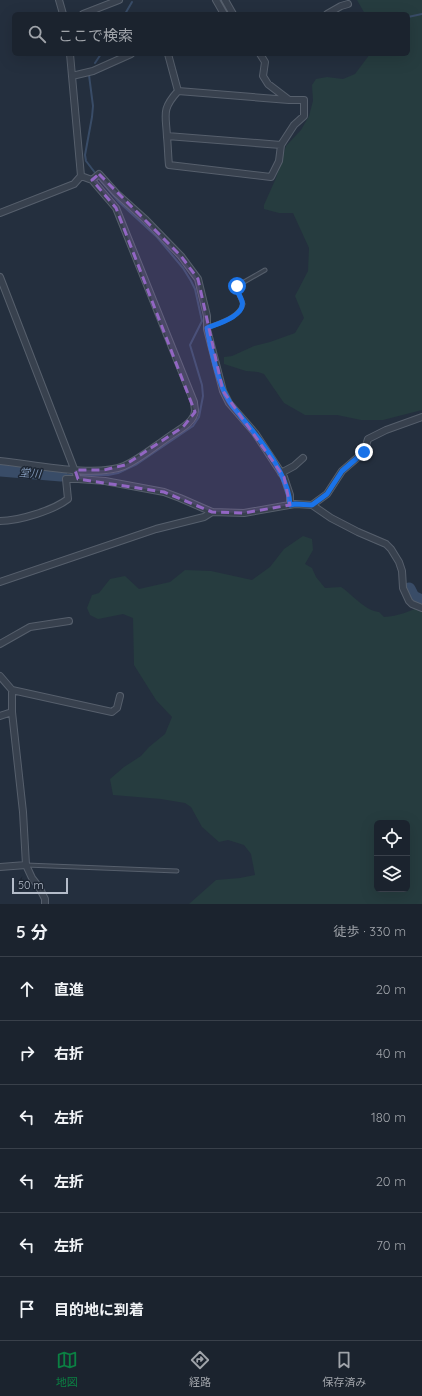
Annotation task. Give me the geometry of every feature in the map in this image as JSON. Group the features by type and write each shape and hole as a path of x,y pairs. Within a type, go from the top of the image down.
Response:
{"street":[{"path":"59,0 62,12"},
{"path":"88,12 119,0"},
{"path":"216,0 223,12"},
{"path":"225,0 232,12"},
{"path":"330,12 348,4"},
{"path":"0,213 74,184 81,176 70,56"},
{"path":"72,76 94,71 127,56"},
{"path":"169,56 178,91"},
{"path":"261,56 265,62 263,76 265,80 290,100"},
{"path":"178,91 304,100 304,116 294,125 281,145 279,161 271,177 169,165 164,114 168,101 178,91"},
{"path":"167,136 281,145"},
{"path":"92,180 99,174 116,193 146,220 185,262 198,279 207,316 207,328 223,391 230,403 254,433 284,477 290,495 290,505"},
{"path":"0,521 18,520 52,508 64,502 68,498 66,479 77,474 114,469 125,465 184,427 191,421 195,412 194,402 116,208 92,180 81,176"},
{"path":"0,278 77,474"},
{"path":"312,505 327,494 342,471 364,452 368,440 386,430 422,417"},
{"path":"281,473 294,466 303,458"},
{"path":"0,461 77,474 164,492 212,512 244,513 295,504 312,505 331,518 386,544 399,562 402,571 403,588 409,601 412,604 422,608"},
{"path":"0,582 156,529 204,517 212,512"},
{"path":"0,644 30,627 69,621"},
{"path":"0,676 12,690 112,712 117,708 120,696"},
{"path":"12,690 12,712 23,812 26,865 45,899 45,904"},
{"path":"0,716 12,712"},
{"path":"0,867 26,865"}],"lane":[{"path":"207,328 239,313 242,304 237,286 265,270"},
{"path":"26,865 177,871"}],"highlighted area":[{"path":"99,174 181,256 198,279 223,391 284,477 290,505 244,513 212,512 164,492 78,479 75,470 104,470 125,465 183,427 195,412 116,208 92,180"}],"green space":[{"path":"357,0 422,0 422,410 383,420 361,420 337,415 305,415 284,403 264,374 246,371 224,364 224,357 232,356 254,346 295,333 304,318 295,296 308,271 309,248 293,213 279,213 264,209 264,205 276,178 286,146 301,130 309,116 313,101 312,85 316,79 327,77 343,79 355,74 368,56 410,56 410,12 364,12"},
{"path":"303,536 312,539 313,550 305,564 312,568 316,577 325,588 341,587 368,608 379,612 384,617 404,613 422,605 422,904 189,904 216,880 255,875 251,854 244,845 228,840 219,842 202,827 191,807 185,803 161,799 113,795 110,779 124,767 141,756 149,747 165,734 172,717 156,700 134,665 133,618 123,614 98,619 90,615 87,608 92,595 99,593 110,579 125,576 139,589 170,582 185,570 211,571 252,580 270,567 284,549"}],"waterway":[{"path":"221,0 228,12"},
{"path":"126,12 132,2"},
{"path":"410,17 422,14"},
{"path":"95,63 100,56"},
{"path":"89,75 93,106 85,155 86,161 96,174"},
{"path":"61,475 108,475 118,473 137,464 193,426 199,417 203,396 202,385 190,345 202,321 195,289 183,268 157,237 119,202 101,181"},
{"name":"堂川","path":"0,470 61,475"},
{"name":"堂川","path":"409,589 413,597 422,601"}],"route":[{"path":"237,286 236,288 241,300 242,309 239,313 230,318 207,328 210,342 223,391 230,403 254,433 284,477 290,495 290,505 312,505 327,494 342,471 364,452"}]}
